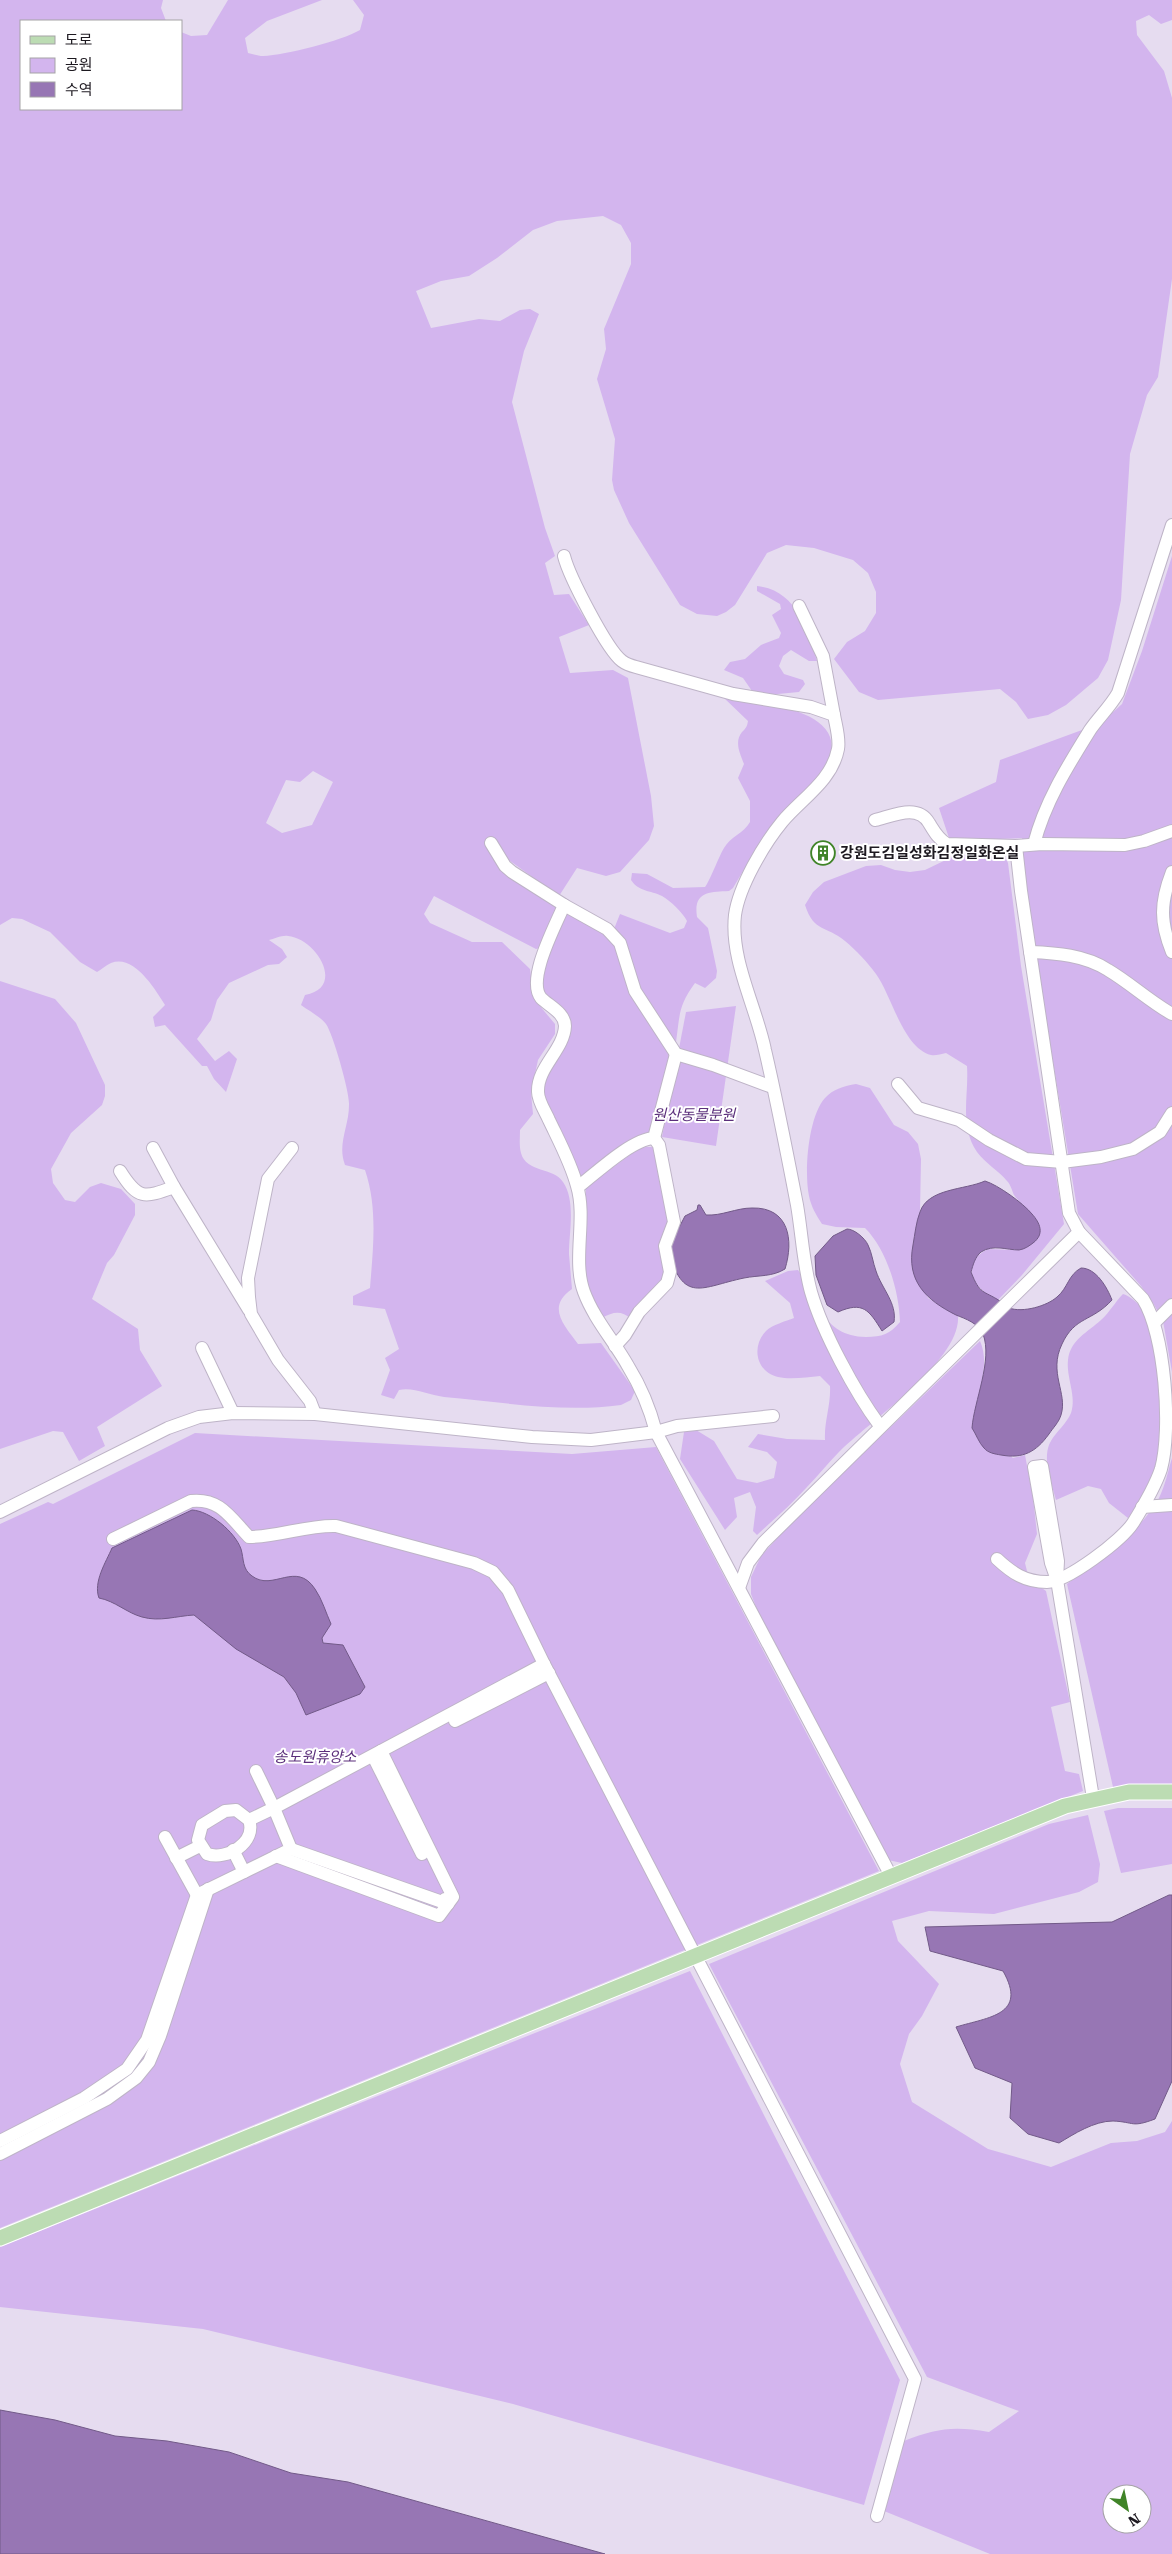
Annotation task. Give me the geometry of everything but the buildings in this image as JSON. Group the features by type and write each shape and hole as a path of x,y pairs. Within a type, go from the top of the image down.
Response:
{"main road":[{"path":"0,2238 696,1954 1065,1806 1093,1798 1129,1792 1172,1792"}],"street":[{"path":"1034,844 1041,816 1058,782 1091,729 1118,693 1172,526"},
{"path":"564,556 568,573 608,643 622,661 636,668 733,694 810,707 834,715"},
{"path":"799,606 823,656 838,749 832,764 818,785 781,823 751,871 735,914 736,939 743,976 758,1019 797,1207 804,1260 812,1294 833,1344 864,1403 880,1426"},
{"path":"875,820 907,812 919,812 925,816 934,832 947,844 1016,846 1034,844 1125,845 1144,841 1172,831"},
{"path":"491,843 505,866 512,872 564,905 607,929 620,943 635,990 676,1054 713,1064 772,1087"},
{"path":"998,1558 1012,1574 1024,1579 1047,1582 1057,1580 1084,1564 1120,1537 1132,1524 1142,1508 1161,1468 1166,1440 1165,1384 1155,1322 1143,1299 1079,1232 1069,1213 1016,846"},
{"path":"1172,872 1165,890 1161,916 1172,952"},
{"path":"564,905 540,962 537,979 537,990 541,997 562,1017 565,1024 564,1034 542,1074 538,1092 578,1187 581,1210 583,1289 599,1322 642,1392 656,1432 891,1876"},
{"path":"1030,952 1059,953 1090,961 1108,969 1172,1014"},
{"path":"654,1138 676,1054"},
{"path":"898,1084 918,1108 959,1120 989,1140 1026,1159 1062,1162 1101,1157 1133,1148 1160,1132 1172,1113"},
{"path":"578,1187 633,1147 654,1138"},
{"path":"615,1346 625,1335 639,1312 666,1282 670,1272 665,1246 674,1222 659,1145 654,1138"},
{"path":"153,1148 174,1187 278,1360 310,1401 315,1414"},
{"path":"268,1178 292,1148"},
{"path":"252,1314 248,1278 268,1178 269,1159"},
{"path":"120,1171 134,1191 141,1195 151,1195 174,1187"},
{"path":"739,1588 748,1562 763,1543 977,1330 1079,1232"},
{"path":"1155,1322 1172,1305"},
{"path":"202,1348 233,1413"},
{"path":"0,1512 168,1428 199,1417 233,1413 315,1414 532,1437 592,1440 656,1432 677,1426 773,1416"},
{"path":"1057,1580 1058,1561 1042,1466 1034,1467 1051,1563 1057,1580 1093,1798"},
{"path":"113,1539 191,1500 204,1500 218,1505 249,1537 270,1537 315,1525 336,1526 474,1563 493,1572 508,1590 546,1669 696,1954 915,2379 877,2516"},
{"path":"1142,1508 1172,1506"},
{"path":"249,1820 379,1757 546,1669"},
{"path":"379,1757 448,1904"},
{"path":"256,1771 291,1848 448,1904"},
{"path":"236,1810 249,1820 249,1836 243,1845 224,1855 212,1856 200,1846 199,1829 213,1811 236,1810"},
{"path":"165,1837 176,1858 202,1892"},
{"path":"176,1858 200,1846"},
{"path":"0,2141 84,2098 127,2069 147,2040 202,1892 291,1848"},
{"path":"233,1850 244,1872"},
{"path":"276,1856 439,1916 448,1904"},
{"path":"0,2154 107,2098 136,2078 149,2062 160,2036 202,1892"}],"green space":[{"path":"0,0 163,0 161,8 166,20 20,20 20,110 182,110 182,32 191,36 207,35 228,0 322,0 267,21 245,38 248,53 263,56 313,47 340,39 360,30 364,15 353,0 1172,0 1172,20 1161,24 1149,15 1136,21 1137,35 1164,71 1172,98 1172,279 1158,377 1147,395 1130,454 1121,600 1108,660 1098,678 1066,705 1048,715 1028,719 1016,702 1000,689 878,700 859,692 834,659 847,642 865,631 876,613 876,592 868,573 853,560 814,548 786,545 767,553 735,605 717,616 697,614 680,605 629,523 614,490 612,480 615,439 597,379 606,349 604,329 631,264 631,243 621,225 603,216 557,221 533,230 497,258 469,276 441,281 416,291 431,328 479,319 500,321 520,310 530,309 539,314 524,351 512,402 545,528 555,556 545,563 554,595 569,594 589,625 559,637 570,673 613,670 628,678 651,796 654,826 649,840 620,872 606,876 577,868 559,896 503,856 494,840 485,841 497,862 559,908 540,948 536,949 434,896 424,914 430,923 472,942 502,942 530,969 534,999 555,1024 555,1034 538,1060 531,1093 533,1114 520,1130 520,1150 528,1164 559,1177 567,1190 569,1198 571,1217 569,1254 572,1289 564,1296 560,1303 560,1316 563,1323 578,1344 601,1343 635,1391 631,1400 621,1405 577,1408 532,1406 444,1397 405,1389 399,1390 394,1399 381,1395 390,1370 385,1358 399,1349 385,1309 353,1305 353,1296 370,1288 373,1229 372,1199 365,1170 345,1165 343,1157 342,1150 349,1098 333,1039 324,1021 301,1005 305,995 317,990 324,983 325,973 322,963 308,945 288,936 269,940 282,949 287,957 279,964 268,965 229,983 217,1000 211,1020 197,1039 215,1061 229,1051 237,1059 226,1092 214,1079 207,1066 202,1066 165,1025 155,1027 153,1017 165,1005 150,982 136,968 120,962 111,963 97,972 80,962 50,932 22,919 12,918 0,925","holes":["313,771 333,782 312,825 282,833 266,823 286,780 300,782"]},
{"path":"1172,556 1172,1372 1163,1321 1153,1303 1141,1286 1078,1214 1024,885 1022,838 950,841 939,808 996,782 1000,760 1101,723 1122,704 1142,651"},
{"path":"757,586 770,589 782,595 791,603 809,636 817,661 809,661 791,650 783,656 779,666 784,674 803,680 805,684 799,692 767,695 752,691 743,678 724,670 730,662 745,659 761,645 779,638 781,633 772,615 781,609 780,604 757,591"},
{"path":"723,697 760,702 802,713 818,722 829,735 831,751 819,778 774,823 755,850 733,888 729,891 709,893 700,898 696,908 697,917 708,928 717,971 716,978 705,988 695,983 689,991 681,1011 676,1042 639,990 614,929 620,914 670,933 684,928 687,921 680,911 662,896 634,884 631,880 632,873 647,874 673,888 705,887 727,844 750,822 750,801 738,778 744,764 738,740 748,721"},
{"path":"1002,850 1008,863 1021,966 1064,1224 1022,1275 998,1300 989,1296 976,1283 972,1269 974,1262 979,1255 988,1249 1020,1250 1038,1239 1039,1225 1014,1195 1008,1183 977,1152 971,1142 966,1121 967,1066 946,1053 931,1055 921,1050 906,1032 873,970 858,952 845,941 821,928 812,920 805,905 813,892 824,882 866,866 881,865 895,870 910,872 925,870 952,857"},
{"path":"574,913 612,940 669,1054 652,1133 580,1178 544,1101 542,1086 567,1032 542,992 540,984 541,974 551,942 564,915"},
{"path":"0,981 55,999 76,1023 105,1085 105,1096 102,1105 71,1133 51,1169 53,1183 65,1200 75,1202 90,1187 101,1183 121,1189 135,1204 135,1215 114,1255 107,1263 92,1299 138,1329 140,1350 162,1386 97,1427 105,1446 79,1461 63,1432 53,1431 0,1449"},
{"name":"원산동물분원","path":"736,1006 716,1146 662,1137 686,1012"},
{"path":"856,1084 870,1088 894,1125 908,1132 918,1144 921,1159 920,1211 912,1251 928,1298 958,1316 955,1334 945,1352 929,1371 838,1453 811,1483 757,1535 753,1531 756,1507 750,1492 734,1498 737,1517 725,1530 680,1459 684,1432 696,1430 714,1441 737,1479 757,1483 774,1478 777,1462 767,1452 748,1447 758,1434 787,1439 825,1440 830,1386 820,1376 778,1377 765,1370 758,1358 758,1344 766,1331 775,1325 794,1318 790,1303 765,1281 788,1271 798,1270 823,1314 839,1330 851,1335 866,1337 881,1335 889,1332 900,1322 894,1284 885,1259 873,1237 865,1228 836,1227 822,1224 809,1196 807,1159 811,1131 819,1107 825,1098 835,1090"},
{"path":"652,1147 658,1154 670,1223 665,1277 631,1319 620,1313 610,1314 602,1318 584,1278 586,1187 638,1149"},
{"path":"1123,1294 1142,1307 1146,1313 1155,1345 1160,1389 1160,1435 1155,1468 1140,1500 1128,1518 1109,1503 1101,1489 1088,1486 1056,1500 1047,1462 1048,1447 1069,1417 1073,1407 1068,1373 1069,1353 1080,1337 1104,1317"},
{"path":"980,1341 984,1362 973,1428 1013,1458 1025,1455 1033,1497 1037,1534 1025,1563 1029,1579 1046,1591 1070,1702 1051,1707 1065,1771 1079,1774 1083,1791 902,1863 888,1860 758,1612 751,1594 751,1577 761,1556 793,1521"},
{"name":"송도원휴양소","path":"195,1433 572,1454 656,1447 879,1871 0,2228 0,1524 48,1502 53,1504"},
{"path":"1172,1458 1172,1784 1113,1787 1067,1584 1117,1545 1151,1511 1165,1483"},
{"path":"1118,1808 1172,1808 1172,1864 1121,1873 1104,1811"},
{"path":"1088,1815 1100,1864 1098,1882 1079,1892 994,1914 929,1911 892,1921 898,1941 939,1984 922,2016 909,2034 900,2064 912,2102 988,2149 1051,2167 1111,2143 1137,2141 1165,2132 1172,2121 1172,2554 990,2554 884,2511 904,2441 926,2433 946,2429 989,2432 1019,2411 927,2377 709,1964 1049,1824"},
{"path":"690,1971 900,2380 864,2505 513,2404 203,2329 0,2307 0,2247"}],"water":[{"path":"985,1181 1003,1190 1028,1210 1035,1217 1040,1232 1037,1240 1023,1249 990,1248 981,1252 973,1264 971,1272 980,1288 1009,1308 1021,1310 1034,1308 1057,1297 1064,1290 1073,1274 1081,1268 1091,1271 1100,1279 1112,1300 1098,1312 1072,1328 1067,1335 1058,1354 1057,1364 1062,1399 1060,1418 1049,1434 1034,1450 1016,1456 999,1455 988,1451 981,1444 972,1428 986,1356 981,1330 975,1324 945,1309 927,1296 916,1279 913,1269 913,1245 920,1212 924,1204 939,1194"},
{"path":"698,1205 700,1205 706,1215 752,1208 764,1209 774,1213 786,1227 788,1237 788,1258 785,1269 770,1275 744,1278 705,1288 687,1285 680,1278 674,1267 668,1249 685,1216 697,1210"},
{"path":"847,1229 856,1232 867,1242 879,1278 891,1302 894,1322 882,1331 869,1313 864,1310 854,1307 838,1312 827,1305 816,1275 815,1256 833,1236"},
{"path":"192,1510 214,1518 228,1529 238,1542 245,1567 252,1576 268,1581 292,1576 308,1581 322,1602 331,1624 322,1638 323,1643 343,1645 365,1687 360,1694 306,1715 296,1693 284,1677 236,1649 194,1615 162,1619 149,1618 137,1615 99,1598 99,1579 112,1548"},
{"path":"1172,1895 1172,2081 1155,2119 1137,2124 1113,2121 1099,2123 1059,2143 1028,2134 1010,2118 1012,2083 975,2068 956,2027 992,2016 1001,2012 1008,2005 1011,1997 1010,1986 1003,1971 930,1951 925,1927 1112,1922"},
{"path":"0,2410 55,2420 115,2436 167,2441 229,2452 291,2473 348,2482 605,2554 0,2554"}],"place":[{"name":"강원도김일성화김정일화온실","path":"823,853"}]}
